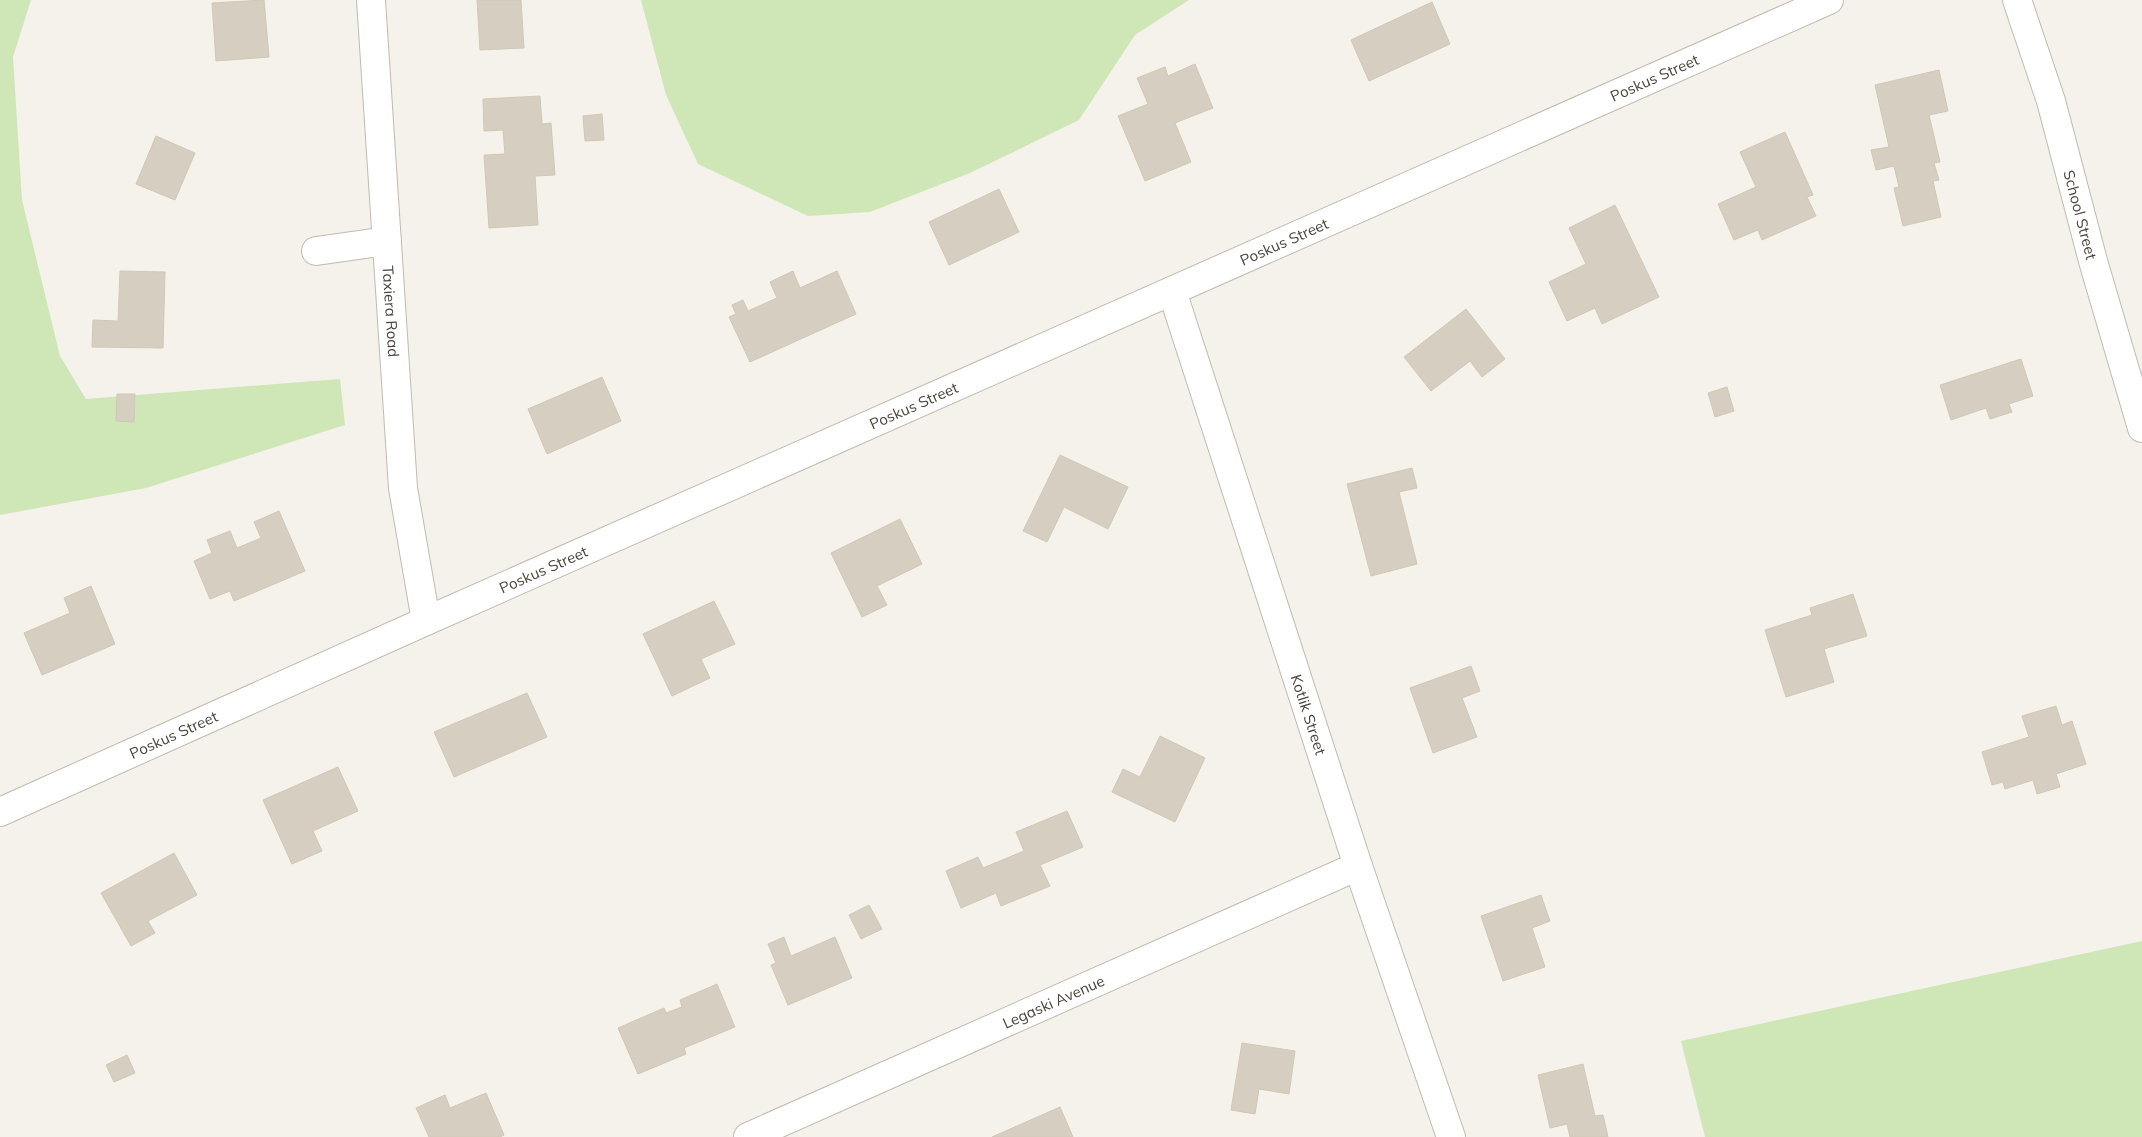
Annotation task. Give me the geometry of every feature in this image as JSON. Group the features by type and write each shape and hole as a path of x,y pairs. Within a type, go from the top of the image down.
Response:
{"street":[{"name":"Taxiera Road","path":"371,0 403,488 426,621"},
{"name":"Poskus Street","path":"0,812 426,621 1829,0"},
{"name":"School Street","path":"2017,0 2052,102 2093,261 2142,428"},
{"path":"316,251 387,241"},
{"name":"Kotlik Street","path":"1172,291 1358,866 1451,1137"},
{"name":"Legaski Avenue","path":"748,1137 1358,866"}],"green space":[{"path":"0,0 31,0 13,57 22,200 60,356 86,399 340,379 345,425 146,488 0,515"},
{"path":"641,0 1189,0 1135,35 1079,120 970,173 870,212 808,216 698,164 666,95"},
{"path":"2142,941 2142,1137 1705,1137 1681,1041"}],"building":[{"path":"264,0 269,57 216,61 212,3"},
{"path":"477,0 521,0 524,48 480,50"},
{"path":"1432,2 1450,44 1369,81 1351,40"},
{"path":"1195,64 1213,108 1175,123 1191,162 1145,181 1118,116 1148,104 1137,78 1165,67 1168,76"},
{"path":"1939,70 1948,111 1929,115 1940,162 1934,163 1939,180 1933,181 1941,217 1903,226 1894,188 1899,187 1894,166 1876,170 1871,150 1889,147 1875,85"},
{"path":"540,96 542,124 551,123 555,175 535,176 538,225 489,228 484,155 505,154 503,130 484,131 483,99"},
{"path":"602,114 604,140 585,141 583,116"},
{"path":"1785,132 1813,195 1807,197 1816,216 1762,240 1758,230 1734,240 1718,204 1756,187 1740,152"},
{"path":"156,136 195,153 175,200 136,184"},
{"path":"999,189 1019,232 949,265 929,222"},
{"path":"1615,205 1659,297 1602,324 1595,308 1567,321 1549,282 1586,264 1569,228"},
{"path":"120,271 165,272 163,348 92,347 93,320 118,321"},
{"path":"793,271 800,288 837,271 856,314 750,362 729,317 736,314 732,305 743,300 748,311 777,298 770,282"},
{"path":"1466,309 1505,359 1482,377 1470,361 1431,391 1404,357"},
{"path":"2021,359 2033,396 2009,404 2012,412 1990,419 1986,408 1951,420 1940,385"},
{"path":"602,377 621,421 547,454 528,409"},
{"path":"1727,387 1734,411 1715,417 1708,393"},
{"path":"117,394 135,394 134,422 116,421"},
{"path":"1060,455 1128,487 1108,529 1064,507 1047,542 1023,531"},
{"path":"1412,468 1417,488 1399,492 1417,564 1371,576 1347,484"},
{"path":"279,511 305,571 234,601 230,591 210,599 194,561 212,553 207,540 230,531 237,548 261,538 254,522"},
{"path":"900,519 922,564 877,586 887,605 862,617 831,553"},
{"path":"91,586 115,644 42,675 24,633 70,613 64,598"},
{"path":"1853,594 1867,636 1824,649 1834,682 1786,697 1765,630 1812,615 1810,608"},
{"path":"714,601 735,644 701,659 710,678 672,696 643,634"},
{"path":"1471,666 1480,691 1462,698 1477,737 1433,753 1410,688"},
{"path":"527,693 547,737 454,777 434,732"},
{"path":"2056,706 2062,725 2072,721 2086,764 2056,774 2060,787 2037,794 2033,780 2005,789 2003,782 1992,785 1982,752 2029,737 2022,716"},
{"path":"1160,736 1205,758 1175,822 1112,792 1123,769 1140,777"},
{"path":"338,767 358,811 313,831 322,851 292,864 263,800"},
{"path":"1067,811 1083,847 1040,865 1050,886 1001,906 996,893 961,908 946,871 978,857 983,868 1024,851 1016,832"},
{"path":"174,853 197,895 148,921 155,933 131,946 101,893"},
{"path":"1541,895 1550,921 1532,928 1545,967 1503,981 1481,916"},
{"path":"869,905 882,929 861,939 849,915"},
{"path":"784,937 791,956 835,937 852,978 788,1005 771,965 776,963 768,944"},
{"path":"717,984 735,1027 684,1048 686,1054 638,1074 618,1028 664,1008 666,1013 682,1007 680,1000"},
{"path":"1242,1043 1295,1051 1289,1094 1259,1089 1255,1114 1231,1110"},
{"path":"127,1055 135,1073 114,1082 106,1065"},
{"path":"1583,1064 1595,1116 1603,1115 1608,1137 1570,1137 1567,1124 1550,1128 1538,1075"},
{"path":"486,1093 504,1135 500,1137 429,1137 416,1108 445,1095 450,1108"},
{"path":"1060,1107 1073,1137 992,1137"}]}
